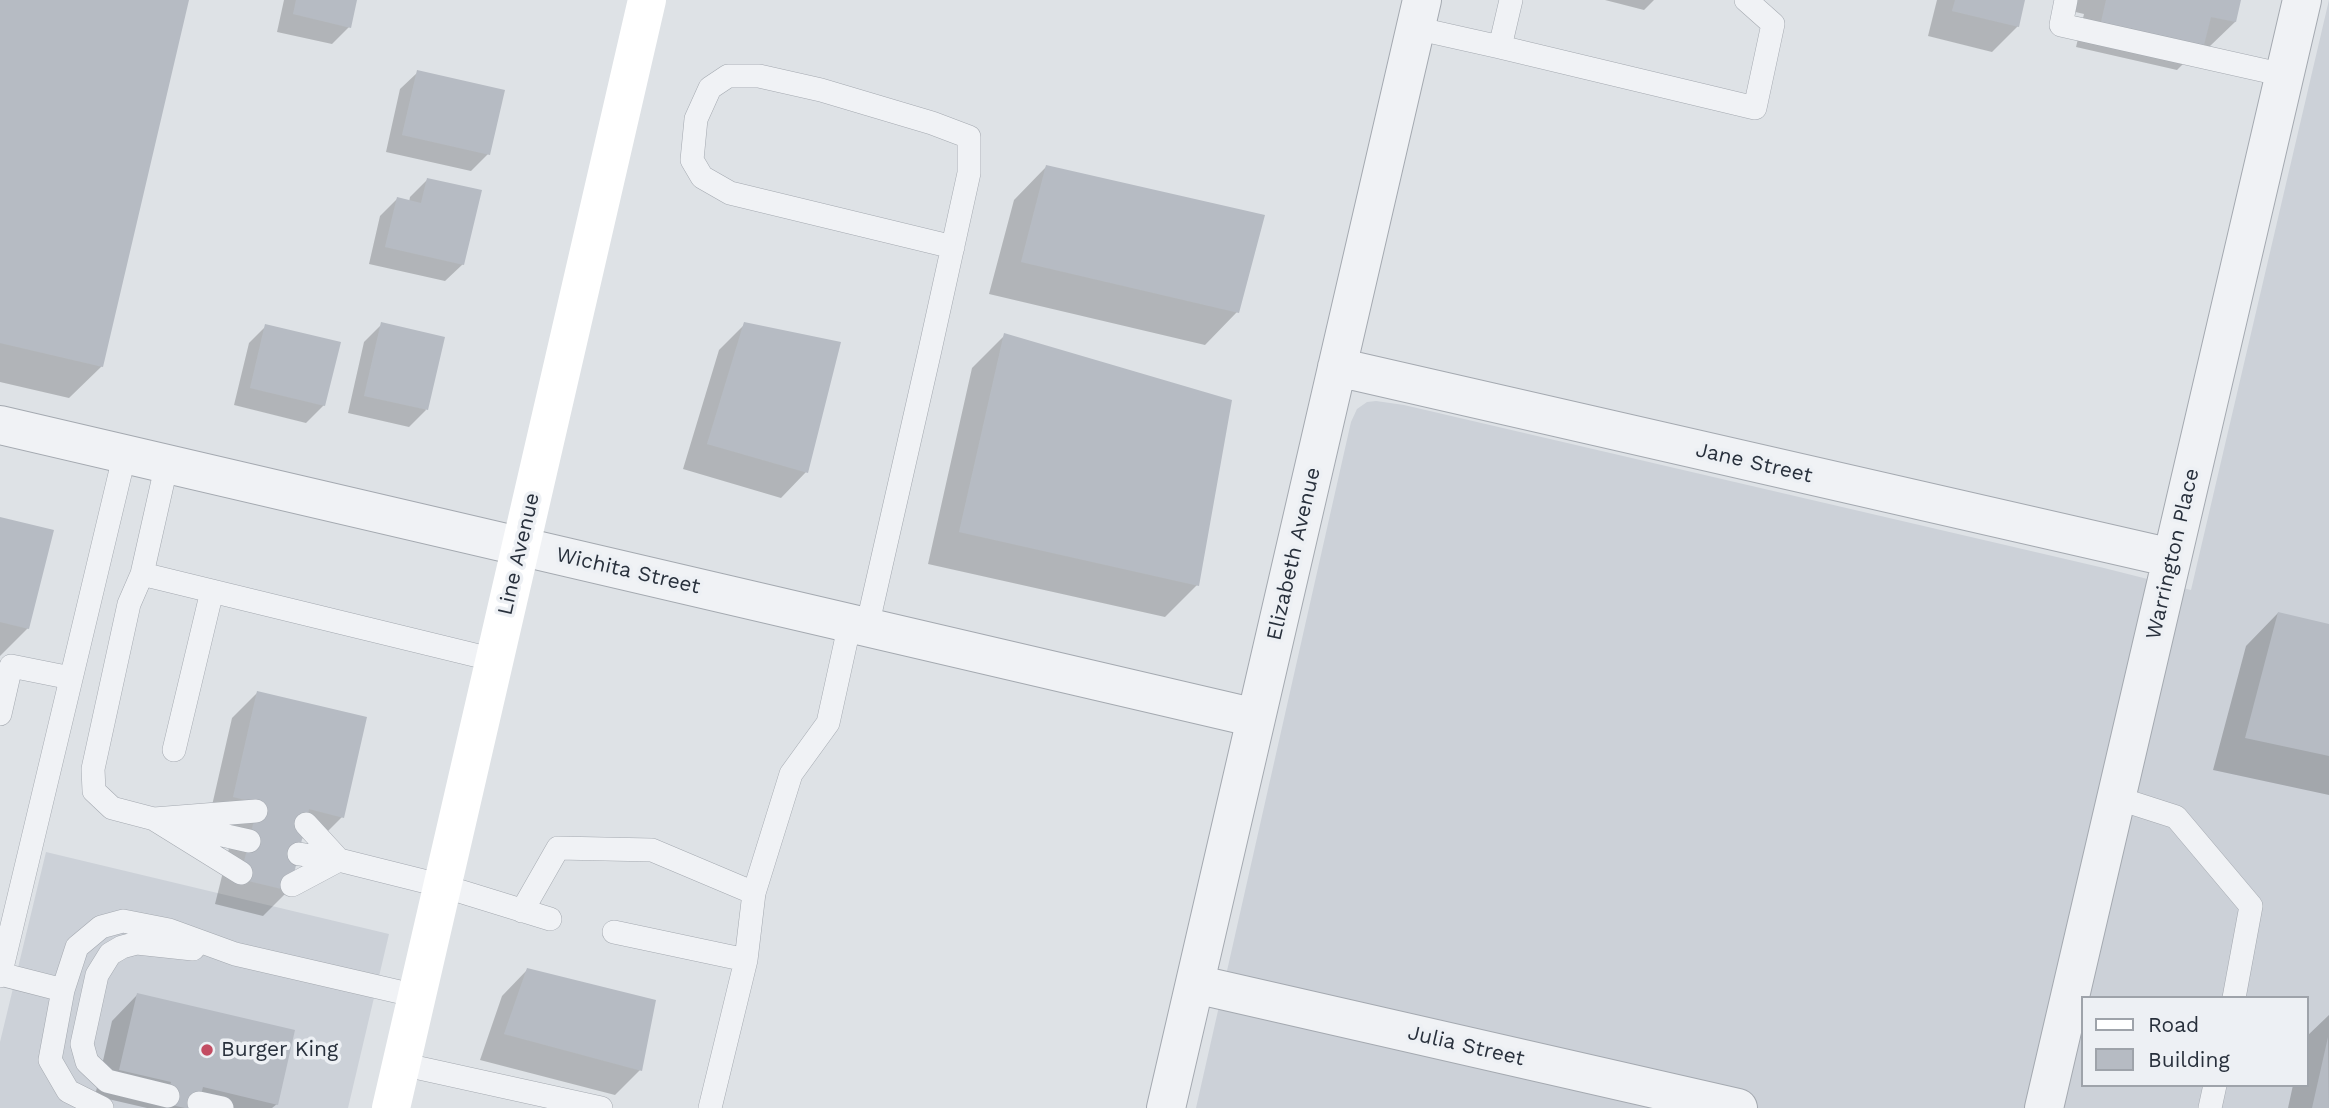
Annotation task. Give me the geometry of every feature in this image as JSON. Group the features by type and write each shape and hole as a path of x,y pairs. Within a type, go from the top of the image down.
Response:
{"main road":[{"name":"Line Avenue","path":"391,1108 647,0"}],"street":[{"name":"Warrington Place","path":"2044,1108 2079,995 2116,798 2302,0"},
{"name":"Elizabeth Avenue","path":"1166,1108 1418,14"},
{"name":"Jane Street","path":"1337,368 2172,558"},
{"name":"Wichita Street","path":"0,425 1256,718"},
{"name":"Julia Street","path":"1195,984 1738,1108"}],"lane":[{"path":"1500,47 1511,0"},
{"path":"1418,14 1500,47 1755,108 1773,24 1746,0"},
{"path":"2066,0 2061,24 2284,75"},
{"path":"710,1108 746,960 754,893 791,774 828,723 858,625 953,247 969,173 969,137 932,123 821,90 759,76 728,76 710,89 696,119 692,160 702,177 730,193 953,247"},
{"path":"63,990 0,975 125,453"},
{"path":"154,819 249,842 112,808 94,791 93,769 129,604 142,574 167,463"},
{"path":"142,574 495,660"},
{"path":"174,750 212,591"},
{"path":"0,714 11,666 71,678"},
{"path":"2116,798 2176,817 2251,906 2234,996"},
{"path":"522,911 558,848 652,850 754,893"},
{"path":"339,860 299,854 339,860 443,886 550,919"},
{"path":"102,1108 68,1091 50,1060 63,990 77,947 101,927 123,921 169,930 235,954"},
{"path":"614,932 746,960"},
{"path":"168,1096 107,1082 87,1062 82,1044 97,975 110,954 122,947 137,943 235,954 417,996"},
{"path":"401,1064 601,1108"},
{"path":"2210,1108 2215,1087"},
{"path":"199,1103 222,1108"}],"shaded area":[{"path":"2329,0 2329,1108 1196,1108 1351,422 1357,409 1367,402 1404,405 2191,590"},
{"path":"46,852 389,934 348,1108 0,1108 0,1042"}],"building":[{"path":"0,0 189,0 103,367 0,343"},
{"path":"296,0 357,0 351,28 293,14"},
{"path":"1955,0 2025,0 2019,27 1952,11"},
{"path":"2106,0 2241,0 2236,22 2211,17 2204,45 2101,22"},
{"path":"417,70 505,90 490,155 402,135"},
{"path":"1046,165 1265,215 1239,313 1021,262"},
{"path":"427,178 482,190 464,265 385,247 397,197 421,203"},
{"path":"381,322 445,337 428,410 364,396"},
{"path":"744,322 841,342 808,473 707,444"},
{"path":"265,324 341,342 325,406 250,388"},
{"path":"1004,333 1232,400 1199,586 959,532"},
{"path":"0,517 54,530 29,629 0,622"},
{"path":"2278,612 2329,624 2329,756 2245,738"},
{"path":"257,691 367,717 344,818 309,809 290,891 240,879 258,803 233,797"},
{"path":"527,968 656,1000 642,1071 504,1034"},
{"name":"Burger King","path":"137,993 295,1030 278,1105 203,1087 198,1108 166,1104 171,1082 119,1070"},
{"path":"2328,1037 2329,1108 2312,1108"}],"place":[{"name":"Burger King","path":"207,1050"}]}
